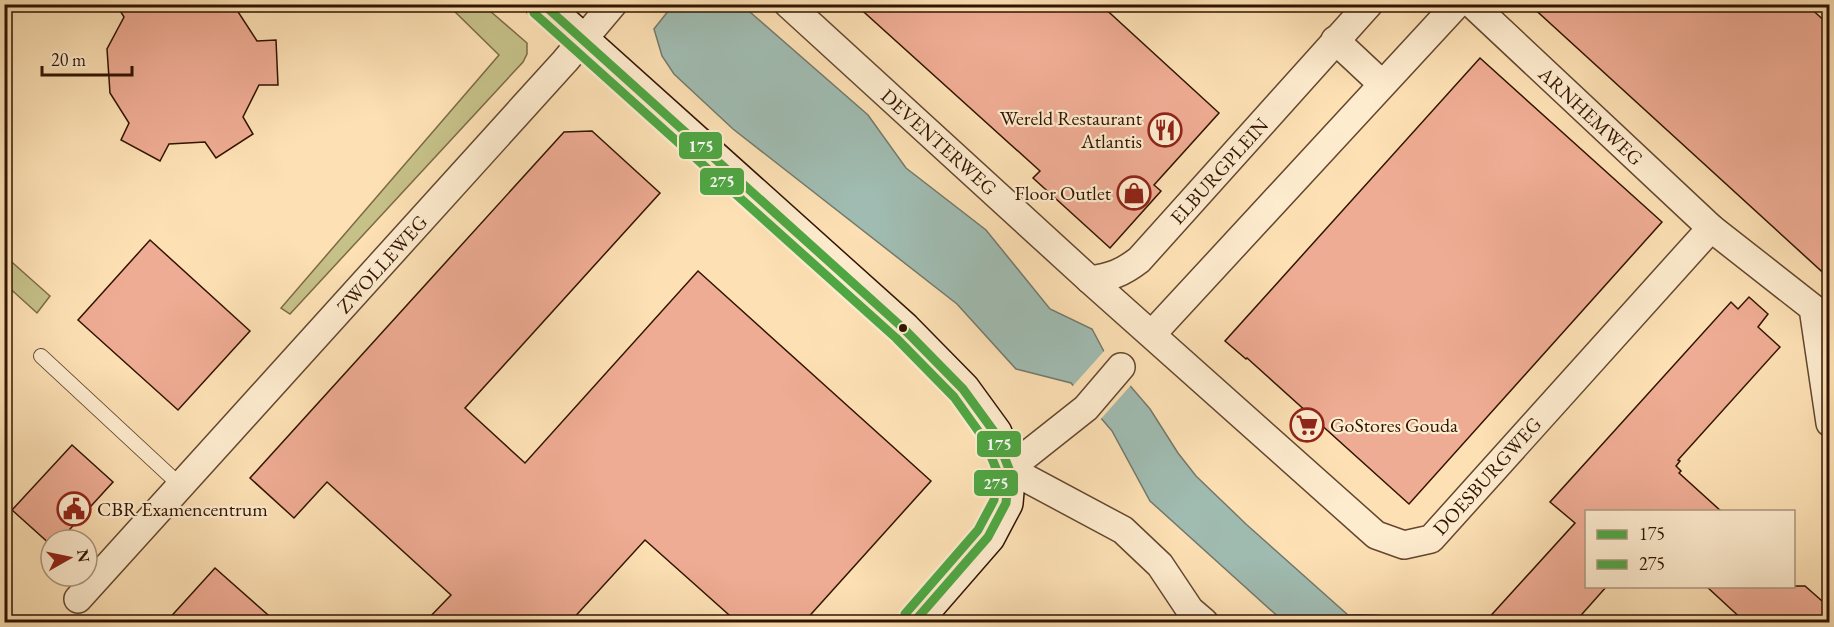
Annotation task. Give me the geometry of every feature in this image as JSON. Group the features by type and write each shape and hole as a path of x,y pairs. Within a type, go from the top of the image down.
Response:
{"street":[{"path":"542,4 904,329 963,389 995,434 1009,469 1006,503 988,537 915,622"},
{"name":"ZWOLLEWEG","path":"78,599 613,4"},
{"name":"DEVENTERWEG","path":"788,4 1090,280"},
{"name":"ELBURGPLEIN","path":"1090,280 1123,273 1139,260 1368,4"},
{"path":"1152,334 1457,4"},
{"name":"ARNHEMWEG","path":"1472,4 1711,228"},
{"path":"1335,40 1382,84"},
{"path":"1711,228 1813,308 1825,348 1830,423"},
{"name":"DOESBURGWEG","path":"1090,280 1376,535 1404,545 1431,539 1711,228"},
{"path":"1009,469 1086,408 1121,367"},
{"path":"1009,469 1123,530 1160,565 1190,610 1204,622"}],"lane":[{"path":"41,356 181,486"}],"shaded area":[{"path":"448,5 483,5 527,43 527,54 523,62 290,314 281,308 499,55"},
{"path":"5,256 50,296 37,313 5,284"}],"water":[{"path":"743,6 868,115 906,168 986,230 1050,309 1092,329 1115,372 1126,381 1150,409 1178,453 1196,476 1247,525 1348,615 1379,616 1409,622 1284,622 1150,501 1112,431 1071,383 1016,369 957,304 733,129 674,74 662,56 654,29 669,10"}],"pier":[{"path":"1105,350 1118,370 1132,384 1100,420 1071,388"}],"building":[{"path":"116,4 233,4 257,41 276,40 278,85 259,85 243,117 253,134 216,158 205,142 169,144 160,161 121,140 129,123 110,93 107,49 124,17"},
{"path":"855,4 1100,4 1219,113 1154,185 1161,191 1110,248 1033,178 1040,171"},
{"path":"1529,4 1806,4 1830,26 1830,279"},
{"path":"1480,58 1662,222 1409,504 1247,358 1225,341"},
{"path":"592,131 660,193 465,408 525,463 698,271 931,481 804,622 737,622 645,540 570,622 425,622 451,595 327,482 294,518 250,478 564,132"},
{"path":"150,240 250,331 178,410 78,320"},
{"path":"1749,297 1768,314 1758,327 1780,347 1678,460 1680,461 1676,466 1681,471 1679,473 1720,510 1585,510 1585,588 1605,588 1575,622 1485,622 1575,523 1550,502 1731,302 1738,309"},
{"path":"72,445 113,482 71,528 39,528 39,534 12,510"},
{"path":"215,568 276,622 166,622"},
{"path":"1805,586 1830,608 1830,622 1745,622 1708,588"}],"transit line":[{"name":"175","path":"543,4 904,329 963,389 995,433 1009,469 1006,503 988,537 914,622"},
{"name":"275","path":"534,13 896,338 954,397 984,439 997,471 994,500 978,530 905,614"}],"place":[{"name":"Wereld Restaurant Atlantis","path":"1165,130"},
{"name":"Floor Outlet","path":"1134,193"},
{"name":"GoStores Gouda","path":"1307,425"},
{"name":"CBR Examencentrum","path":"74,509"}]}
